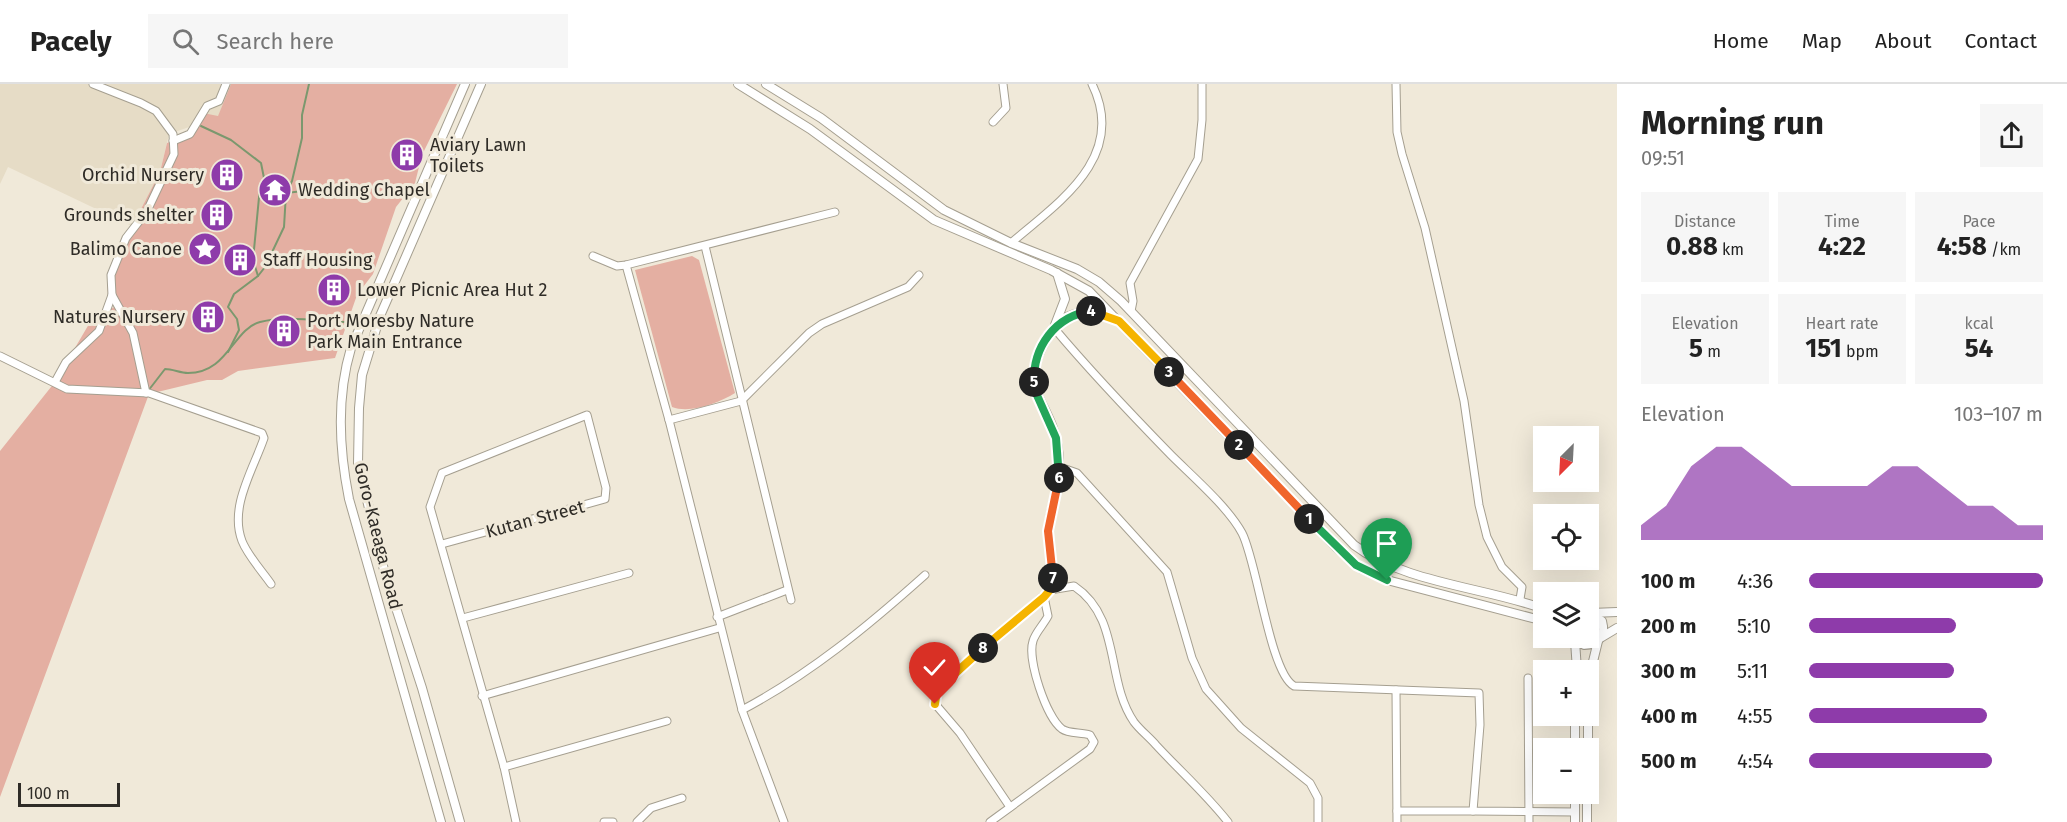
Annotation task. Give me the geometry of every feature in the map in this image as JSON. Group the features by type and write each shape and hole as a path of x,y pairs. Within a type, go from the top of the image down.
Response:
{"main road":[{"name":"Goro-Kaeaga Road","path":"441,822 349,499 341,459 340,429 346,363 351,348 465,84"},
{"name":"Goro-Kaeaga Road","path":"460,822 422,688 385,574 358,463 359,408 362,375 380,316 481,84"},
{"path":"738,84 862,165 934,220 1057,273 1089,291 1337,548 1362,570 1406,586 1533,618"},
{"path":"766,84 821,118 936,205 1011,243 1088,274 1131,311 1364,552 1397,569 1520,599 1533,604"},
{"path":"1054,328 1065,299 1057,273"},
{"path":"1054,328 1059,322 1088,311 1102,313 1119,321"},
{"path":"1599,613 1617,612"},
{"path":"1599,619 1604,628 1599,640"},
{"path":"1599,640 1617,628"},
{"path":"1575,804 1575,822"},
{"path":"1587,804 1587,822"}],"street":[{"path":"55,382 66,362 99,331 112,295 111,275 126,238 141,221 174,154 172,134 156,111 93,84"},
{"path":"173,141 190,134 207,106 219,100 226,84"},
{"path":"993,122 1006,108 1003,84"},
{"path":"1011,243 1072,191 1095,156 1102,133 1102,115 1099,98 1092,84"},
{"path":"1131,311 1133,301 1130,283 1198,159 1202,120 1202,84"},
{"path":"1396,84 1398,132 1402,154 1425,228 1464,401 1479,505 1487,537 1502,567 1522,586 1520,599"},
{"path":"593,256 617,266 626,265 835,212"},
{"path":"705,246 791,600"},
{"path":"626,265 669,420 719,628 742,710 784,822"},
{"path":"669,420 741,401 796,346 822,324 909,287 919,275"},
{"path":"112,295 133,333 146,393"},
{"path":"1010,807 960,733 936,705 934,694 1050,590 1053,571 1048,531 1060,467 1056,438 1036,393 1034,381 1036,360 1054,328 1148,432 1213,498 1242,533 1279,662 1288,683 1294,686 1479,693 1480,724 1473,812"},
{"path":"0,356 67,389 146,393 207,412 264,435 239,504 237,522 242,543 271,584"},
{"name":"Kutan Street","path":"587,415 606,488 605,499 442,544 430,507 442,473 579,416 587,415"},
{"path":"1060,467 1077,473 1167,572 1192,658 1206,689 1241,728 1310,783 1318,798 1318,822"},
{"path":"442,544 482,696 504,767 516,822"},
{"path":"463,618 629,573"},
{"path":"742,710 828,657 877,618 925,575"},
{"path":"1050,590 1074,586 1088,595 1102,618 1125,705 1134,722 1204,791 1228,822"},
{"path":"717,617 787,590"},
{"path":"990,822 1090,749 1094,742 1090,735 1062,729 1052,717 1038,684 1031,654 1033,639 1048,616 1044,597"},
{"path":"482,696 719,628"},
{"path":"1528,678 1529,822"},
{"path":"1396,690 1397,822"},
{"path":"504,767 667,722"},
{"path":"637,822 651,808 682,798"},
{"path":"1397,811 1575,812"},
{"path":"1493,822 1494,812"},
{"path":"604,822 613,822"}],"shaded area":[{"path":"0,84 231,84 218,117 169,134 160,172 132,226 8,167 0,184"},
{"path":"231,84 457,84 422,155 415,183 396,207 373,274 357,295 335,358 238,371 222,380 207,380 149,394 0,797 0,451 55,382 89,324 117,305 108,294 107,275 160,172 167,143 192,133 203,113 218,116"},
{"path":"692,256 699,260 735,393 704,406 679,409 672,407 635,270"}],"waterway":[{"path":"286,193 292,181 302,138 302,115 309,84"},
{"path":"201,126 231,140 261,163 264,178 260,187 253,260 258,276"},
{"path":"228,352 239,330 237,319 228,307 234,294 258,276 265,267 284,227 286,193 303,191 311,194"},
{"path":"148,391 165,369 188,373 212,366 243,333 260,322 291,319 344,322"}],"place":[{"name":"Aviary Lawn Toilets","path":"407,155"},
{"name":"Orchid Nursery","path":"227,175"},
{"name":"Wedding Chapel","path":"275,190"},
{"name":"Grounds shelter","path":"217,215"},
{"name":"Balimo Canoe","path":"205,249"},
{"name":"Staff Housing","path":"240,260"},
{"name":"Lower Picnic Area Hut 2","path":"334,290"},
{"name":"Natures Nursery","path":"208,317"},
{"name":"Port Moresby Nature Park Main Entrance","path":"284,331"}],"route":[{"path":"935,704 934,694 940,687 1050,590 1053,571 1048,531 1059,481 1059,453 1053,427 1036,393 1034,370 1040,350 1056,324 1088,311 1102,313 1119,321 1346,557 1362,570 1387,580"}]}
